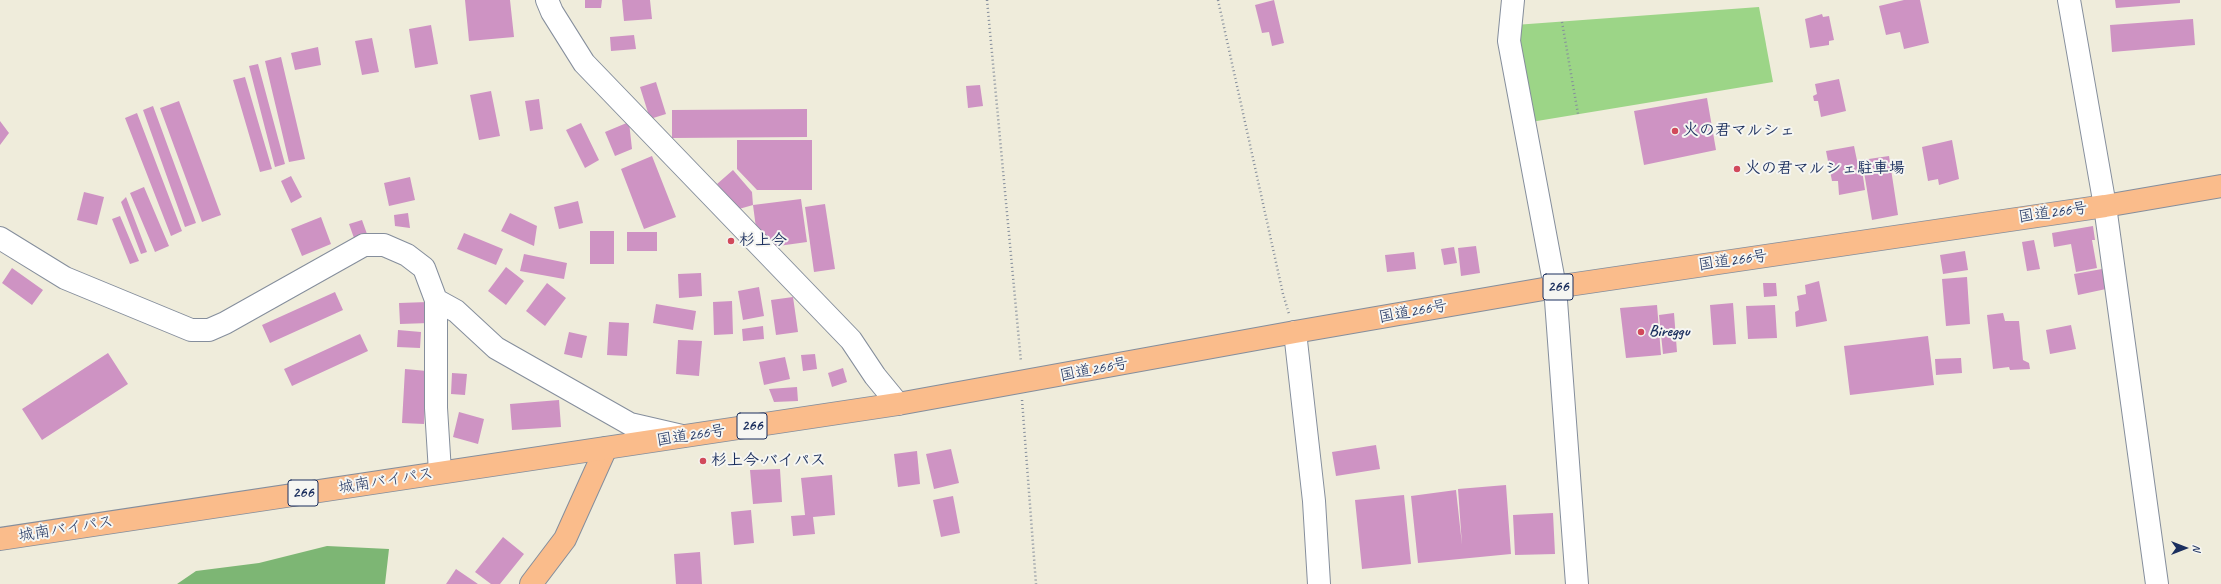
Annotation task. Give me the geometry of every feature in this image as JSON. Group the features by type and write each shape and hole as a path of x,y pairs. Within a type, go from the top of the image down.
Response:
{"main road":[{"name":"国道266号","path":"606,448 898,404 1022,383 1295,332 1555,287 2105,206 2221,186"},
{"name":"城南バイパス","path":"0,539 606,448"},
{"path":"530,584 565,539 606,448"}],"street":[{"path":"547,0 584,63 851,340 875,376 898,404"},
{"path":"1513,0 1509,40 1555,287 1577,584"},
{"path":"2069,0 2105,206 2157,584"},
{"path":"0,238 65,278 192,330 209,330 225,323 364,245 384,245 407,256 424,268 436,300 436,408 440,472"},
{"path":"436,300 456,311 496,348 630,424 684,437"},
{"path":"1295,332 1314,501 1319,584"}],"path":[{"path":"988,0 1022,383 1036,584"},
{"path":"1218,0 1283,294 1295,332"},
{"path":"1562,22 1578,114"}],"green space":[{"path":"1759,7 1773,82 1531,122 1515,25"},
{"path":"327,546 389,549 385,584 177,584 196,571 259,563"}],"building":[{"path":"465,0 510,0 514,37 469,41"},
{"path":"585,0 602,0 601,8 585,8"},
{"path":"622,0 650,0 652,19 624,21"},
{"path":"1274,0 1284,43 1272,46 1269,32 1262,33 1255,5"},
{"path":"1904,0 1920,0 1929,43 1904,49 1900,32 1886,35 1879,6"},
{"path":"2115,0 2180,0 2180,3 2116,8"},
{"path":"1822,14 1823,17 1829,16 1834,40 1829,41 1829,45 1810,48 1805,19"},
{"path":"2193,19 2195,45 2112,52 2110,25"},
{"path":"431,25 438,64 415,68 409,29"},
{"path":"634,35 636,49 611,51 610,37"},
{"path":"372,38 379,72 362,75 355,41"},
{"path":"318,47 321,65 295,70 291,53"},
{"path":"281,57 305,159 289,162 265,61"},
{"path":"258,64 285,164 275,167 249,66"},
{"path":"245,77 272,169 260,172 233,80"},
{"path":"1839,79 1846,111 1821,117 1818,101 1814,101 1813,96 1817,94 1815,84"},
{"path":"656,82 666,114 650,119 640,87"},
{"path":"980,85 983,106 968,108 966,86"},
{"path":"491,91 500,136 479,140 470,95"},
{"name":"火の君マルシェ","path":"1707,98 1716,150 1644,165 1634,111"},
{"path":"539,99 543,129 530,131 525,101"},
{"path":"179,101 221,215 202,222 160,108"},
{"path":"153,106 196,223 185,227 143,110"},
{"path":"807,109 807,137 672,138 672,110"},
{"path":"137,113 182,231 171,236 125,118"},
{"path":"0,121 9,133 0,145"},
{"path":"629,122 632,149 615,156 605,132"},
{"path":"581,123 599,160 585,168 566,130"},
{"path":"737,140 812,140 812,190 757,190 737,169"},
{"path":"1952,140 1959,179 1939,185 1938,179 1928,181 1922,147"},
{"path":"1854,146 1859,170 1862,170 1865,190 1839,195 1838,181 1832,181 1826,151"},
{"path":"652,156 676,217 644,229 621,169"},
{"path":"1889,156 1898,215 1872,220 1862,160"},
{"path":"733,170 752,192 753,205 739,209 717,184"},
{"path":"291,176 302,197 291,203 281,181"},
{"path":"410,177 415,200 389,206 384,183"},
{"path":"144,187 169,246 155,252 130,193"},
{"path":"84,192 104,197 97,225 77,220"},
{"path":"126,197 147,252 141,254 121,202"},
{"path":"801,199 807,242 771,247 756,228 753,205"},
{"path":"578,201 583,223 559,229 554,207"},
{"path":"825,204 835,269 814,272 805,207"},
{"path":"408,213 410,228 395,226 394,215"},
{"path":"510,213 537,226 534,246 501,231"},
{"path":"120,216 139,261 130,264 112,219"},
{"path":"321,217 331,244 302,256 291,229"},
{"path":"362,220 367,234 354,238 349,224"},
{"path":"2093,226 2095,240 2092,240 2097,268 2076,272 2071,244 2054,247 2052,233"},
{"path":"590,231 614,231 614,264 590,264"},
{"path":"627,232 657,232 657,251 627,251"},
{"path":"464,233 503,249 496,265 457,249"},
{"path":"2034,240 2040,269 2027,271 2022,242"},
{"path":"1476,246 1480,273 1461,276 1458,248"},
{"path":"1454,247 1457,263 1444,265 1441,249"},
{"path":"1965,251 1968,270 1943,274 1940,255"},
{"path":"1414,252 1416,269 1387,272 1385,255"},
{"path":"524,254 567,263 564,279 520,271"},
{"path":"506,267 524,281 506,305 488,291"},
{"path":"12,268 43,290 32,305 2,283"},
{"path":"2102,269 2106,289 2078,295 2074,274"},
{"path":"701,273 702,296 679,298 678,274"},
{"path":"1967,277 1970,324 1946,326 1942,279"},
{"path":"1819,281 1827,321 1796,327 1795,312 1799,310 1797,296 1806,294 1805,285"},
{"path":"547,283 566,298 545,326 526,311"},
{"path":"1763,283 1776,283 1777,296 1764,297"},
{"path":"759,287 764,316 743,320 738,291"},
{"path":"335,292 343,310 270,343 262,325"},
{"path":"793,297 798,332 776,335 771,300"},
{"path":"732,301 733,334 714,335 713,302"},
{"path":"428,302 429,323 400,324 399,303"},
{"path":"1733,303 1736,344 1713,345 1710,305"},
{"path":"656,304 696,311 693,330 653,323"},
{"name":"Bireggu","path":"1657,305 1661,355 1626,358 1620,308"},
{"path":"1775,305 1777,338 1748,339 1746,306"},
{"path":"1674,313 1677,352 1663,354 1659,315"},
{"path":"2003,313 2005,321 2019,321 2023,360 2029,363 2030,369 2010,370 2009,367 1993,369 1987,315"},
{"path":"609,322 629,323 627,356 607,355"},
{"path":"2071,325 2076,349 2050,354 2046,330"},
{"path":"763,326 764,339 743,341 742,329"},
{"path":"398,330 421,332 420,348 397,347"},
{"path":"569,332 587,336 582,358 564,354"},
{"path":"360,334 368,351 292,386 284,369"},
{"path":"1928,336 1934,385 1850,395 1844,346"},
{"path":"678,340 702,341 699,376 676,374"},
{"path":"108,353 128,384 42,440 22,409"},
{"path":"815,354 817,369 803,371 801,355"},
{"path":"785,357 790,379 764,385 759,362"},
{"path":"1961,358 1962,373 1936,375 1935,359"},
{"path":"843,368 847,382 832,387 828,373"},
{"path":"405,369 427,371 424,424 402,423"},
{"path":"452,373 467,374 465,395 451,394"},
{"path":"797,387 798,401 774,402 769,389"},
{"path":"559,400 561,427 512,430 510,404"},
{"path":"459,412 484,419 478,444 453,437"},
{"path":"1376,445 1380,469 1336,476 1332,452"},
{"path":"951,449 959,483 934,489 926,454"},
{"path":"917,451 920,484 898,487 894,454"},
{"path":"780,469 782,502 753,504 750,470"},
{"path":"832,475 835,515 813,517 815,534 793,536 791,516 805,515 801,478"},
{"path":"1506,485 1511,554 1418,563 1411,496 1456,490 1462,545 1458,489"},
{"path":"1404,495 1411,564 1362,569 1355,500"},
{"path":"953,496 960,533 941,537 933,500"},
{"path":"751,510 754,543 734,545 731,512"},
{"path":"1553,513 1555,554 1515,555 1513,515"},
{"path":"503,537 524,554 500,584 491,584 475,572"},
{"path":"700,552 702,584 676,584 674,554"},
{"path":"456,569 478,584 446,584"}],"place":[{"name":"火の君マルシェ","path":"1675,131"},
{"name":"火の君マルシェ駐車場","path":"1737,169"},
{"name":"杉上今","path":"731,241"},
{"name":"Bireggu","path":"1641,332"},
{"name":"杉上今·バイパス","path":"703,461"}]}
